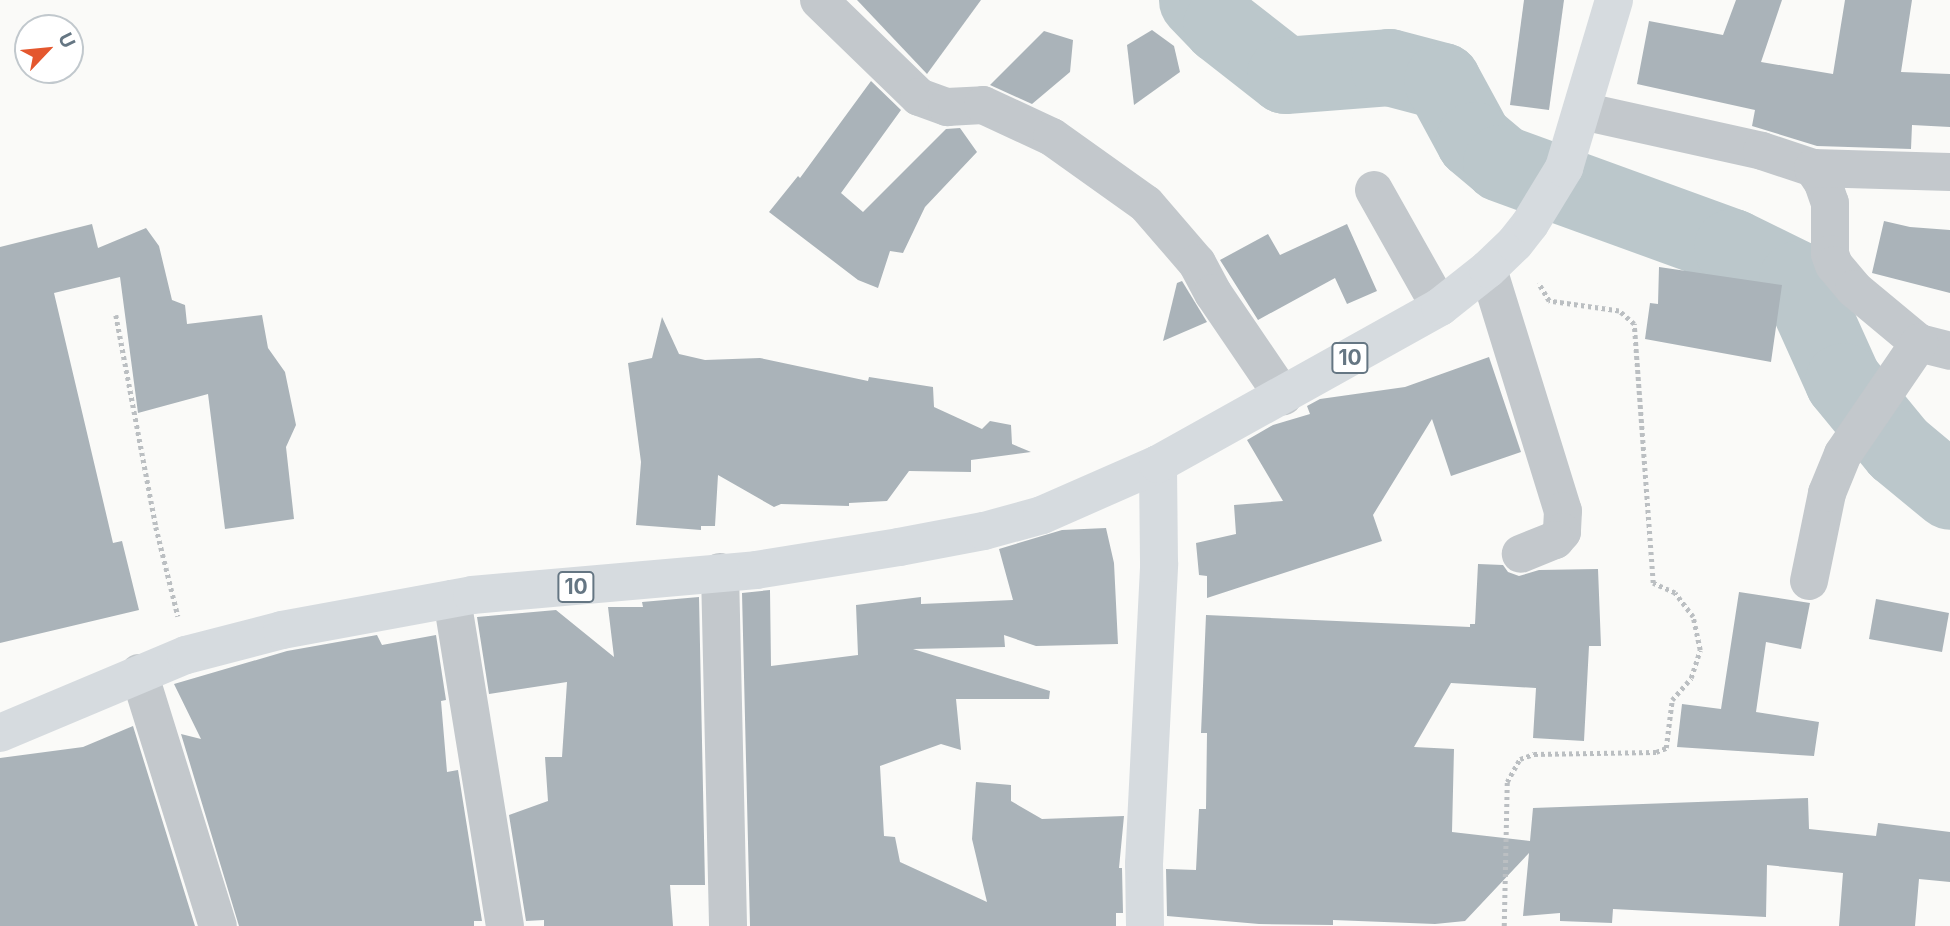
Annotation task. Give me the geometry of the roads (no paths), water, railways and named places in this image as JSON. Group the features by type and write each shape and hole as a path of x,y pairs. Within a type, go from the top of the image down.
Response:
{"main road":[{"name":"10","path":"0,733 186,655 282,630 452,599 765,568 984,531 1042,515 1158,464 1440,307 1488,270 1520,237 1564,168 1614,0"},
{"path":"1145,926 1144,864 1159,563 1158,464"}],"street":[{"path":"819,0 919,96 947,107 983,105 1052,137 1146,204 1197,263 1213,293 1283,396"},
{"path":"1582,111 1762,151 1814,168 1950,172"},
{"path":"1809,580 1826,493 1843,454 1875,406 1935,347 1854,289 1834,265 1830,254 1830,203 1814,168"},
{"path":"1374,190 1440,307"},
{"path":"1488,270 1563,511 1562,532 1555,540 1521,554"},
{"path":"720,572 728,926"},
{"path":"452,599 505,926"},
{"path":"139,673 218,926"}],"waterway":[{"path":"1197,0 1221,25 1285,75 1389,67 1442,81 1474,140 1501,163 1732,247 1797,279 1843,381 1898,448 1950,491"}]}
